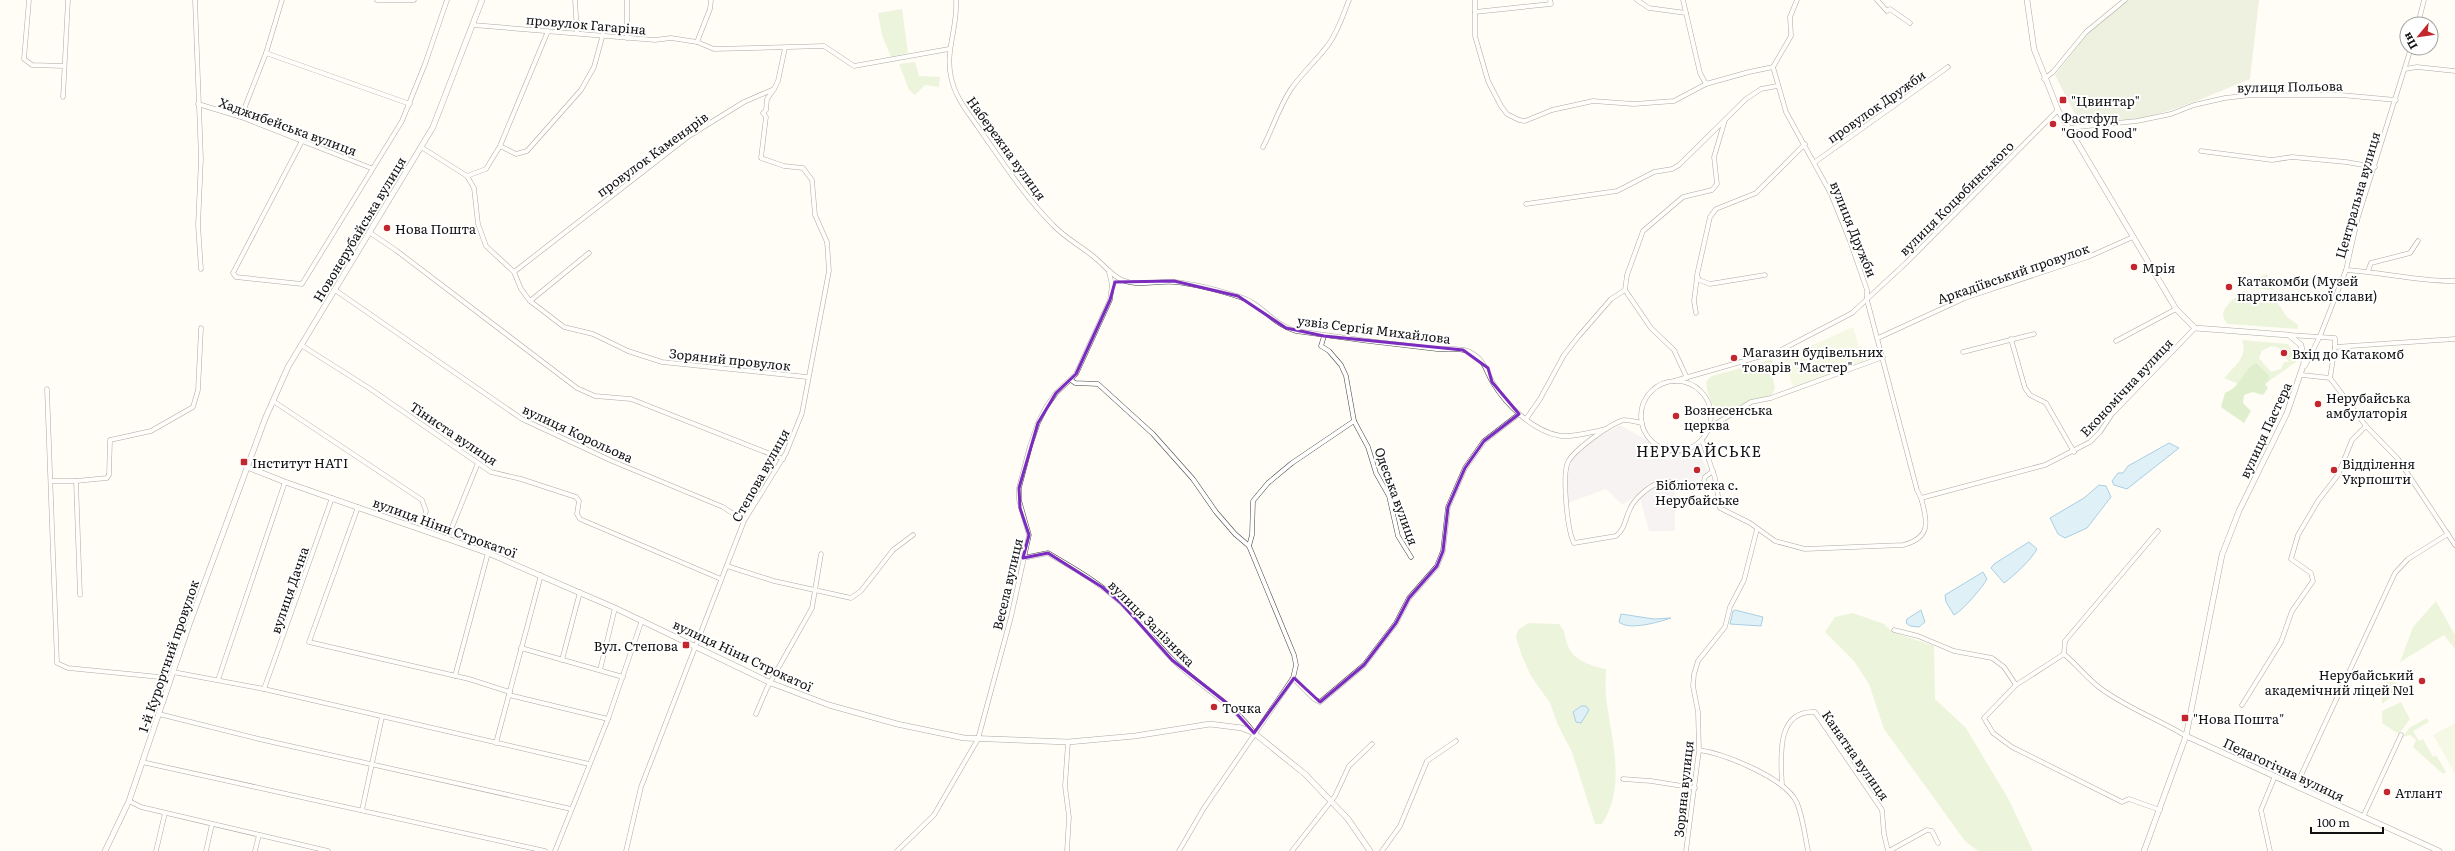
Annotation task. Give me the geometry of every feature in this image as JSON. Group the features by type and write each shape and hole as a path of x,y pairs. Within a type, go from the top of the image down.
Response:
{"street":[{"path":"29,0 24,59 32,65 64,66"},
{"path":"63,97 68,0"},
{"name":"Хаджибейська вулиця","path":"195,0 201,159 198,225 201,269"},
{"path":"241,117 266,53 282,0"},
{"path":"377,0 414,0"},
{"path":"302,141 234,273 236,277 302,284 371,168 379,160 410,104 447,0"},
{"name":"Новонерубайська вулиця","path":"247,467 273,400 288,367 421,147 441,110 482,0"},
{"path":"575,0 577,33"},
{"path":"627,0 627,38"},
{"path":"697,42 710,9 711,0"},
{"name":"Набережна вулиця","path":"956,0 955,21 948,49 954,89 996,155 1053,226 1115,276"},
{"path":"1263,147 1273,129 1276,115 1290,90 1329,44 1337,31 1349,0"},
{"path":"1475,0 1475,36 1488,81 1500,106 1507,114 1519,120 1525,121 1552,110 1593,101 1634,104 1674,101 1706,84 1773,67 1791,36 1790,17 1797,0"},
{"path":"1475,12 1550,4 1550,0"},
{"path":"1637,0 1649,8 1686,13"},
{"path":"1683,0 1700,73 1706,84"},
{"path":"1877,0 1887,11 1890,9 1910,23"},
{"path":"2027,0 2030,34 2044,79 2058,110 2176,309 2195,328 2335,338 2330,378 2366,426 2398,459 2455,546"},
{"path":"2044,79 2053,72 2086,32 2124,0"},
{"path":"2420,16 2424,0"},
{"name":"провулок Гагаріна","path":"473,25 603,34 627,38 655,40 671,38 697,42 714,49 824,46 854,66 948,49"},
{"path":"421,147 467,176 486,170 500,146 548,31"},
{"path":"500,146 516,154 527,151 581,90 594,67 603,34"},
{"path":"774,89 778,81 785,48"},
{"path":"266,53 410,104"},
{"name":"Центральна вулиця","path":"2304,368 2320,336 2346,270 2358,217 2409,56"},
{"name":"вулиця Дружби","path":"1773,67 1777,86 1786,112 1814,162 1850,241 1867,290 1867,300 1917,490 1921,498"},
{"name":"провулок Дружби","path":"1814,162 1948,67"},
{"path":"2405,69 2417,67 2455,72"},
{"path":"1526,204 1617,191 1654,172 1672,169 1679,165 1707,135 1753,94 1761,89 1777,86"},
{"name":"провулок Каменярів","path":"514,272 689,136 744,102 774,89"},
{"name":"Степова вулиця","path":"626,851 642,787 744,521 783,459 802,414 807,377 829,271 827,242 815,215 812,180 807,171 804,168 784,166 761,158 766,117 763,113 766,110 767,99 774,89"},
{"name":"вулиця Польова","path":"2068,128 2137,122 2171,114 2194,105 2225,98 2251,95 2341,95 2396,100"},
{"name":"Хаджибейська вулиця","path":"198,104 241,117 371,168"},
{"name":"вулиця Коцюбинського","path":"1674,381 1780,351 1852,312 1867,300 2058,110"},
{"path":"1687,378 1674,350 1651,328 1626,290 1627,275 1643,231 1683,197 1712,190 1717,184 1714,157 1725,120"},
{"path":"1696,313 1694,301 1697,274 1712,213 1756,193 1805,144"},
{"path":"2201,151 2272,160 2292,157 2346,162 2374,168"},
{"name":"Зоряний провулок","path":"467,176 474,188 478,224 483,240 490,250 514,272 521,289 530,301 564,327 593,334 628,351 662,362 807,377"},
{"path":"369,232 397,251 577,388 595,396 631,399 783,459"},
{"name":"Аркадіївський провулок","path":"1878,338 1965,298 2088,257 2133,237"},
{"path":"2368,271 2371,262 2410,253 2418,241"},
{"path":"530,301 590,254"},
{"name":"Весела вулиця","path":"897,851 934,814 978,739 1011,617 1023,558 1030,535 1020,508 1019,488 1030,446 1038,422 1056,394 1071,380 1110,300 1112,285 1108,269"},
{"path":"2346,270 2368,271 2437,281 2455,281"},
{"path":"1697,274 1699,280 1710,284 1765,275"},
{"name":"узвіз Сергія Михайлова","path":"1115,276 1133,283 1163,281 1184,283 1238,296 1286,328 1324,336 1463,350 1470,352 1488,368 1492,382 1519,414 1538,427 1561,436 1606,429"},
{"path":"1112,285 1122,280"},
{"name":"вулиця Корольова","path":"335,290 522,419 612,461 723,507 744,521"},
{"path":"1526,418 1540,399 1564,355 1578,337 1611,299 1626,290"},
{"path":"2116,341 2176,309"},
{"path":"51,481 107,478 109,475 110,440 151,431 193,407 198,390 201,328"},
{"name":"Економічна вулиця","path":"1921,498 2020,472 2074,452 2096,438 2112,414 2195,328"},
{"path":"1963,352 2034,334"},
{"name":"вулиця Пастера","path":"2144,851 2186,736 2222,554 2239,511 2287,414 2304,368 2304,351 2298,342 2289,335"},
{"name":"Одеська вулиця","path":"1324,336 1321,346 1336,357 1346,376 1354,421 1368,447 1376,473 1389,496 1398,536 1411,557"},
{"path":"2010,339 2030,395 2046,403 2074,452"},
{"path":"2335,347 2455,339"},
{"name":"Тіниста вулиця","path":"301,345 369,388 478,463 502,476 522,479 576,497 579,501 577,514 580,519 721,579"},
{"path":"1709,428 1751,402 1771,398 1883,357"},
{"path":"2302,375 2330,378"},
{"path":"1071,380 1075,383 1098,384 1153,434 1193,479 1216,512 1235,534 1249,546 1294,655 1296,665 1293,678 1204,808 1179,851"},
{"path":"1674,381 1691,384 1705,396 1711,412 1709,428 1702,440 1686,449 1667,449 1652,441 1642,423 1642,409 1649,394 1658,386 1674,381"},
{"path":"48,389 57,663 68,668 170,678"},
{"path":"273,400 422,500 426,511 422,529"},
{"path":"1293,678 1314,699 1324,701 1348,677 1364,665 1396,623 1409,598 1437,566 1443,551 1448,507 1465,468 1484,441 1504,423 1519,414"},
{"path":"1642,423 1624,420 1606,429 1574,453 1567,466 1567,482 1565,490 1574,542 1616,536 1625,525 1630,509 1639,496 1658,483 1676,481 1690,488 1698,488 1703,484 1705,477 1711,475"},
{"path":"1249,546 1253,501 1268,483 1292,463 1354,421"},
{"path":"2242,705 2281,642 2292,611 2312,581 2311,573 2291,559 2298,535 2318,501 2338,475 2352,440 2366,426"},
{"path":"1702,440 1713,470 1711,475 1715,484 1718,504 1721,510 1787,546 1805,549 1903,545 1918,540 1924,533 1927,519 1921,498"},
{"path":"448,537 478,463"},
{"name":"вулиця Ніни Строкатої","path":"247,467 285,482 488,552 642,620 771,683 829,705 875,718 938,734 978,739 1068,742 1135,736 1210,724 1242,728 1254,733"},
{"name":"1-й Курортний провулок","path":"105,851 130,801 170,678 247,467"},
{"path":"76,480 80,595"},
{"path":"218,680 285,482"},
{"path":"1703,484 1710,488 1715,484"},
{"name":"вулиця Дачна","path":"264,688 332,498"},
{"path":"358,507 309,642 455,676 509,693 608,719"},
{"name":"Зоряна вулиця","path":"1686,851 1699,750 1698,712 1693,686 1694,674 1698,661 1725,627 1730,607 1744,580 1757,529"},
{"path":"2158,531 2065,641 2064,654 2082,673 2101,688 2134,709 2186,736"},
{"path":"2296,786 2395,573 2408,559 2448,534"},
{"path":"726,566 774,581 845,599 856,596 893,550 913,535"},
{"path":"455,676 488,552"},
{"name":"вулиця Залізняка","path":"1023,558 1048,553 1102,587 1121,603 1172,660 1228,704 1246,721 1254,733"},
{"path":"756,714 767,688 806,621 816,592 821,554"},
{"path":"496,743 541,575"},
{"path":"562,660 580,592"},
{"path":"600,670 614,608"},
{"path":"555,851 608,719 642,620"},
{"path":"1894,630 1924,638 1954,651 1992,658 2004,667 2016,685"},
{"path":"521,648 623,677"},
{"path":"2064,654 2016,685 1985,715 1985,722 1992,733 2012,747 2122,802 2129,799 2160,810"},
{"path":"173,672 264,688 382,717 589,764"},
{"name":"Канатна вулиця","path":"1782,785 1781,757 1783,737 1787,724 1795,717 1815,712 1882,810 1884,834 1888,851"},
{"path":"159,714 571,809"},
{"path":"362,810 382,717"},
{"path":"1254,733 1306,774 1348,819 1370,851"},
{"path":"2363,817 2401,735"},
{"name":"Педагогічна вулиця","path":"2186,736 2439,851"},
{"path":"1382,851 1400,826 1427,761 1456,741"},
{"path":"1066,851 1069,817 1065,786 1068,742"},
{"path":"1292,851 1331,802 1340,788 1349,766 1372,744"},
{"path":"1699,750 1714,752 1782,785 1797,803 1808,851"},
{"path":"142,762 545,851"},
{"path":"2270,851 2261,810 2275,776"},
{"path":"1623,779 1651,781 1695,788"},
{"path":"130,801 141,807 164,813 328,851"},
{"path":"156,851 164,813"},
{"path":"206,851 212,824"},
{"path":"1888,851 1927,830 1932,831 1938,843"},
{"path":"255,851 259,835"},
{"path":"304,851 306,846"}],"highlighted area":[{"path":"1174,281 1238,296 1286,328 1324,336 1463,350 1488,368 1492,382 1519,414 1484,441 1465,468 1448,507 1443,551 1437,566 1409,598 1396,623 1364,665 1320,702 1294,678 1254,733 1228,704 1172,660 1121,603 1102,587 1048,553 1023,558 1029,535 1020,508 1019,488 1038,423 1056,393 1076,374 1110,300 1115,282"}],"shaded area":[{"path":"1620,425 1659,447 1684,452 1697,450 1708,471 1693,483 1676,479 1659,481 1622,505 1606,489 1568,503 1566,471 1572,451"},
{"path":"1674,482 1675,531 1649,531 1640,498 1659,484"}],"green space":[{"path":"2128,0 2259,0 2250,79 2165,112 2144,117 2099,121 2077,118 2055,75 2088,33"},
{"path":"902,9 908,53 891,57 882,35 878,13"},
{"path":"915,62 919,76 940,77 939,87 925,85 915,95 909,90 899,64"},
{"path":"2267,274 2274,290 2242,287 2241,285"},
{"path":"2243,291 2273,295 2286,316 2298,325 2298,329 2228,324 2224,319 2224,310"},
{"path":"1853,327 1864,362 1793,387 1784,358"},
{"path":"2242,340 2288,344 2297,357 2296,362 2269,381 2269,375 2241,379 2238,384 2224,378 2242,357","holes":["2271,346 2280,348 2279,349 2287,355 2285,357 2289,362 2284,362 2281,369 2271,372 2259,358 2262,351"]},
{"path":"1773,359 1771,372 1775,388 1772,395 1755,399 1725,415 1719,414 1708,393 1706,384 1707,380 1712,376"},
{"path":"2256,363 2269,375 2269,381 2265,384 2268,388 2263,395 2253,392 2244,395 2243,403 2251,411 2244,423 2221,407 2225,393 2235,387 2247,370"},
{"path":"2436,601 2455,635 2455,649 2444,635 2400,662 2413,627"},
{"path":"1853,613 1884,624 1892,632 1934,646 1935,699 1966,728 2009,800 2033,851 1978,851 1965,841 1884,729 1869,684 1854,661 1825,632 1835,617"},
{"path":"1528,623 1559,624 1562,627 1568,646 1574,655 1590,665 1606,669 1606,697 1614,745 1616,778 1610,809 1602,824 1595,824 1572,752 1558,725 1550,703 1531,676 1522,656 1516,637 1518,630"},
{"path":"2394,671 2397,692 2382,704 2382,690"},
{"path":"2401,702 2410,719 2399,734 2382,723 2382,711"},
{"path":"2427,718 2429,722 2413,731 2419,741 2423,739 2433,757 2436,755 2446,772 2443,774 2413,747 2416,740 2410,735 2403,737 2409,728"},
{"path":"2455,723 2455,773 2433,735"}],"water":[{"path":"2169,443 2179,448 2127,489 2114,485 2112,481 2118,473 2123,473 2128,466"},
{"path":"2099,485 2106,486 2111,497 2087,528 2065,538 2058,534 2050,518 2084,498"},
{"path":"2029,542 2037,549 2031,558 2004,583 1991,568 1994,564"},
{"path":"1983,572 1987,579 1985,583 1977,593 1954,615 1946,602 1945,595"},
{"path":"1735,610 1763,617 1761,626 1730,624 1733,611"},
{"path":"1921,610 1925,622 1919,627 1910,626 1906,623 1907,619"},
{"path":"1621,614 1654,619 1671,618 1644,625 1630,626 1619,622"},
{"path":"1581,706 1586,706 1589,710 1581,723 1576,722 1573,712"}],"place":[{"name":"\"Цвинтар\"","path":"2063,100"},
{"name":"Фастфуд \"Good Food\"","path":"2053,124"},
{"name":"Нова Пошта","path":"387,228"},
{"name":"Мрія","path":"2134,267"},
{"name":"Катакомби (Музей партизанської слави)","path":"2229,287"},
{"name":"Вхід до Катакомб","path":"2284,353"},
{"name":"Магазин будівельних товарів \"Мастер\"","path":"1734,358"},
{"name":"Нерубайська амбулаторія","path":"2318,404"},
{"name":"Вознесенська церква","path":"1676,416"},
{"name":"Інститут НАТІ","path":"244,462"},
{"name":"Бібліотека с. Нерубайське","path":"1697,470"},
{"name":"Відділення Укрпошти","path":"2334,470"},
{"name":"Вул. Степова","path":"686,645"},
{"name":"Нерубайський академічний ліцей №1","path":"2422,681"},
{"name":"Точка","path":"1214,707"},
{"name":"\"Нова Пошта\"","path":"2185,718"},
{"name":"Атлант","path":"2387,792"}],"district":[{"name":"НЕРУБАЙСЬКЕ","path":"1699,450"}]}
